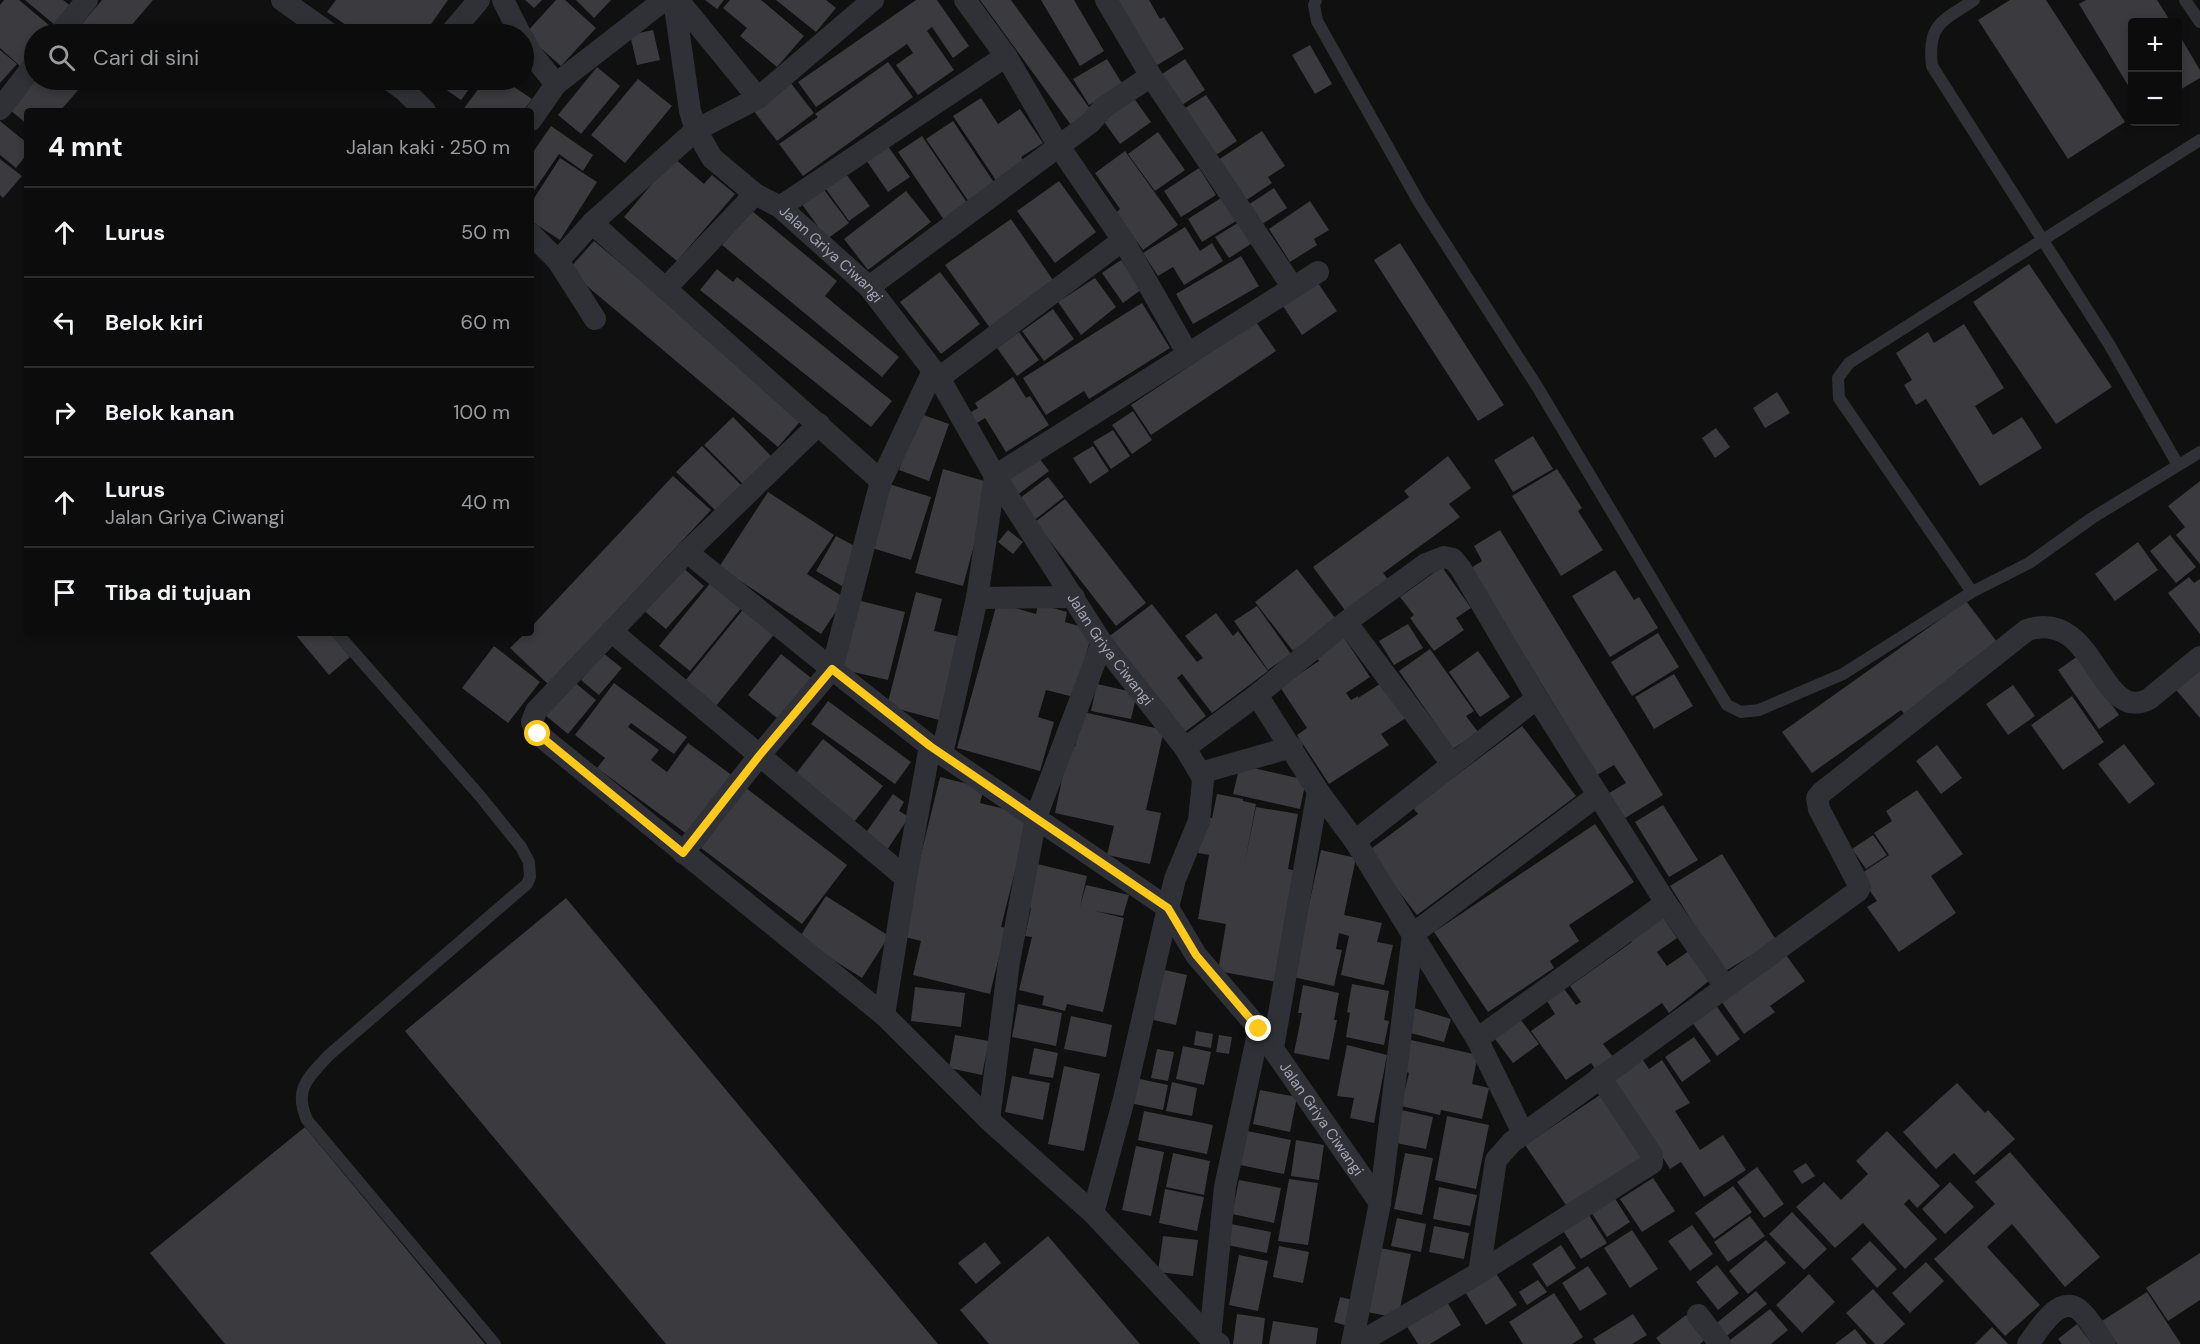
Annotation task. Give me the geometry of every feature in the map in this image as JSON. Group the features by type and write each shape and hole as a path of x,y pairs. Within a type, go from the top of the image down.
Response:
{"street":[{"path":"67,24 87,0"},
{"path":"282,0 307,7 321,24"},
{"path":"459,24 479,0"},
{"path":"503,0 515,24"},
{"path":"534,116 556,84 664,0"},
{"path":"676,0 758,98"},
{"name":"Jalan Griya Ciwangi","path":"676,0 685,87 696,130 712,158 755,194 780,207 869,287 936,375 995,476 1102,643 1185,748 1200,773 1203,780 1199,821 1175,879 1168,908 1196,955 1259,1029 1380,1203"},
{"path":"965,0 1006,56 1058,145 1123,240 1188,354"},
{"path":"1106,0 1151,76 1292,286"},
{"path":"558,261 592,223 696,130 758,98 863,3"},
{"path":"780,207 1006,56"},
{"path":"534,57 556,84"},
{"path":"869,287 1090,123 1103,108 1151,76"},
{"path":"1,105 24,77"},
{"path":"408,90 423,108"},
{"path":"666,288 755,194"},
{"path":"592,223 881,481"},
{"path":"534,237 558,261 595,319"},
{"path":"683,853 759,756 832,669 881,481 936,375 1123,240"},
{"path":"884,1015 906,878 936,750 977,598 995,476 1292,286 1318,272"},
{"path":"819,424 687,552 611,631 536,711 533,726 538,734 884,1015 989,1120 1093,1213 1214,1341"},
{"path":"687,552 936,750 1168,908 1124,1099 1093,1213"},
{"path":"1185,748 1257,695 1346,622 1426,564 1444,557 1453,559 1666,903 1725,986"},
{"path":"977,598 1074,597"},
{"path":"1346,622 1452,764"},
{"path":"1479,1273 1496,1160 1522,1133 1859,890 1860,887 1819,809 1817,798 1821,793 2027,630 2040,626 2056,627 2068,633 2113,691 2125,702 2134,704 2140,704 2149,699 2200,657"},
{"path":"611,631 906,878"},
{"path":"989,1120 1009,962 1036,817 1102,643"},
{"path":"1257,695 1292,747 1318,792 1355,841 1477,1039 1522,1133"},
{"path":"1355,841 1537,698"},
{"path":"1200,773 1292,747"},
{"path":"1273,1048 1318,792"},
{"path":"1352,1344 1380,1203 1413,934 1598,795"},
{"path":"1477,1039 1666,903"},
{"path":"1214,1341 1225,1187 1259,1029"},
{"path":"1357,1344 1479,1273 1652,1162 1652,1155 1600,1077"},
{"path":"2028,1344 2059,1308 2066,1306 2077,1308 2105,1344"},
{"path":"1698,1315 1720,1344"}],"lane":[{"path":"1316,0 1314,5 1317,21 1420,204 1538,388 1727,705 1740,712 1759,710 1843,674 1972,592 2029,563 2092,518 2200,452"},
{"path":"1974,0 1938,25 1930,47 1932,66 2109,344 2178,465"},
{"path":"2186,0 2200,22"},
{"path":"1972,592 1839,398 1838,378 1849,363 2200,140"},
{"path":"340,636 480,796 520,847 529,862 530,876 527,884 330,1055 305,1082 300,1105 307,1120 495,1344"}],"building":[{"path":"4,0 19,0 48,24 24,24 24,61 20,66 0,48 0,5"},
{"path":"25,0 63,0 72,7 58,24 54,24"},
{"path":"102,0 153,0 133,24 82,24"},
{"path":"336,0 448,0 431,24 344,24 327,12"},
{"path":"525,0 542,0 534,8"},
{"path":"556,0 565,0 596,28 561,66 534,42 534,24"},
{"path":"576,0 611,0 594,18"},
{"path":"705,0 724,0 717,9"},
{"path":"730,0 761,0 804,36 777,67 740,36 747,28 723,8"},
{"path":"776,0 826,0 836,8 816,32"},
{"path":"916,0 937,0 969,46 953,58 932,27 927,31 954,70 918,95 896,65 913,53 907,44 816,107 798,82"},
{"path":"980,0 1011,0 1091,110 1071,125"},
{"path":"1041,0 1074,0 1104,51 1080,66"},
{"path":"1113,0 1149,0 1160,19 1164,17 1184,49 1154,67"},
{"path":"2010,0 2046,0 2125,122 2068,159 1978,20"},
{"path":"2086,0 2157,0 2168,18 2128,18 2128,85 2079,4"},
{"path":"653,30 660,60 637,65 630,35"},
{"path":"2182,40 2200,70 2200,78 2182,89"},
{"path":"1310,45 1332,84 1315,94 1292,55"},
{"path":"0,50 17,64 0,83"},
{"path":"1107,59 1123,85 1089,105 1073,79"},
{"path":"1185,59 1205,90 1182,105 1162,74"},
{"path":"888,62 913,97 803,176 779,144 818,117 815,114"},
{"path":"597,67 620,86 581,134 558,115"},
{"path":"638,79 672,106 625,163 591,135"},
{"path":"790,82 814,113 777,141 753,110"},
{"path":"27,90 78,90 63,108 24,108 24,122 10,110"},
{"path":"447,90 468,90 461,100"},
{"path":"478,90 519,90 532,99 525,108 464,108"},
{"path":"1206,95 1237,141 1210,159 1179,112"},
{"path":"1133,97 1151,122 1120,144 1102,119"},
{"path":"981,98 998,124 1020,109 1043,143 1021,157 1025,163 997,182 953,116"},
{"path":"0,121 24,141 24,158 16,168 0,155"},
{"path":"953,121 995,184 969,202 926,139"},
{"path":"551,126 593,155 583,171 559,154 534,191 534,151"},
{"path":"1262,131 1285,166 1268,177 1272,183 1239,205 1212,164"},
{"path":"1158,132 1185,170 1155,191 1128,154"},
{"path":"922,136 968,204 944,220 898,152"},
{"path":"887,145 910,177 888,192 866,160"},
{"path":"1125,151 1178,225 1143,250 1116,213 1120,209 1095,173"},
{"path":"560,158 597,182 560,240 534,223 534,198"},
{"path":"674,158 704,184 712,175 735,194 677,261 624,217"},
{"path":"0,159 22,176 3,198 0,195"},
{"path":"1199,168 1216,195 1181,217 1164,191"},
{"path":"843,170 870,206 849,221 823,185"},
{"path":"1059,181 1096,232 1055,263 1017,211"},
{"path":"822,187 849,223 827,239 801,203"},
{"path":"1274,188 1287,208 1259,226 1245,207"},
{"path":"906,191 931,222 868,270 844,239"},
{"path":"1221,198 1236,221 1202,242 1188,219"},
{"path":"1310,201 1329,230 1314,239 1317,245 1290,262 1269,229"},
{"path":"751,210 837,281 825,296 899,357 882,377 722,245"},
{"path":"1011,219 1055,283 990,328 945,265"},
{"path":"1241,221 1254,242 1229,258 1215,237"},
{"path":"1185,227 1200,251 1212,243 1223,261 1184,285 1173,267 1158,276 1143,253"},
{"path":"594,241 804,417 778,447 568,270"},
{"path":"1400,243 1504,405 1478,421 1374,260"},
{"path":"1241,256 1259,286 1193,324 1176,294"},
{"path":"1121,260 1142,289 1123,303 1102,273"},
{"path":"2029,264 2112,387 2056,424 1973,302"},
{"path":"717,269 733,282 737,277 892,401 871,427 700,290"},
{"path":"940,272 980,324 941,354 900,302"},
{"path":"1095,278 1116,307 1081,335 1058,302"},
{"path":"1318,283 1337,311 1302,335 1283,306"},
{"path":"1142,303 1170,348 1089,399 1084,391 1046,415 1023,378"},
{"path":"1053,309 1074,339 1044,361 1022,331"},
{"path":"1256,322 1276,351 1151,435 1131,405"},
{"path":"1964,324 2004,388 1975,406 1993,435 2022,417 2042,448 1980,486 1926,399 1916,405 1904,385 1912,380 1896,353 1928,332 1934,343"},
{"path":"1019,332 1039,360 1017,376 997,348"},
{"path":"1013,377 1026,398 1030,396 1049,425 1006,452 985,418 972,426 966,415 978,408 975,403"},
{"path":"1777,392 1790,413 1765,428 1753,408"},
{"path":"1133,411 1152,440 1132,454 1112,425"},
{"path":"918,413 949,424 929,481 899,470"},
{"path":"733,417 772,457 744,485 704,445"},
{"path":"1716,428 1730,447 1715,458 1702,438"},
{"path":"1113,430 1130,456 1111,469 1093,442"},
{"path":"1533,436 1553,469 1513,492 1494,460"},
{"path":"702,446 743,487 717,512 676,472"},
{"path":"1093,446 1109,471 1090,484 1073,458"},
{"path":"1036,454 1049,471 1016,496 1003,479"},
{"path":"1448,456 1471,488 1449,504 1460,517 1383,573 1390,582 1347,613 1313,567 1409,497 1404,491"},
{"path":"943,469 991,483 963,586 915,573"},
{"path":"1557,469 1582,508 1578,511 1603,550 1561,576 1512,496"},
{"path":"673,476 711,510 548,684 510,648 522,636 534,636 534,624"},
{"path":"1048,477 1064,497 1032,522 1016,501"},
{"path":"2200,481 2200,564 2176,535 2185,527 2168,506"},
{"path":"889,484 931,497 911,560 869,547"},
{"path":"768,492 834,535 807,574 845,598 821,634 719,567"},
{"path":"1065,499 1146,603 1116,626 1035,522"},
{"path":"1008,530 1023,542 1013,554 998,542"},
{"path":"1500,530 1663,795 1625,818 1609,793 1626,783 1614,765 1597,775 1471,568 1482,561 1474,546"},
{"path":"2170,535 2196,567 2176,583 2150,551"},
{"path":"836,536 862,550 842,586 816,571"},
{"path":"2138,542 2158,570 2115,601 2095,574"},
{"path":"681,566 704,586 666,629 643,610"},
{"path":"1442,567 1471,608 1456,618 1464,630 1434,651 1410,618 1414,615 1400,597"},
{"path":"1297,569 1336,619 1293,651 1255,602"},
{"path":"1615,570 1634,600 1639,597 1658,628 1610,657 1572,596"},
{"path":"2189,577 2194,583 2200,579 2200,634 2168,593"},
{"path":"712,581 743,606 690,671 659,646"},
{"path":"916,592 942,599 934,631 961,637 939,720 887,706"},
{"path":"857,600 905,612 888,680 840,669"},
{"path":"1966,601 1997,642 1957,671 1961,676 1906,716 1901,710 1812,773 1782,732"},
{"path":"997,603 1036,614 1038,604 1067,612 1065,622 1093,630 1074,697 1046,690 1038,717 1054,722 1040,771 957,748"},
{"path":"1152,604 1197,662 1203,658 1185,636 1216,613 1233,636 1238,631 1268,671 1212,713 1182,674 1177,678 1206,716 1181,735 1107,638"},
{"path":"1257,606 1291,654 1268,670 1234,621"},
{"path":"745,607 776,632 716,706 685,681"},
{"path":"1408,624 1423,648 1394,665 1379,641"},
{"path":"1658,633 1679,667 1632,696 1611,662"},
{"path":"296,636 332,636 350,657 329,675"},
{"path":"1343,636 1370,677 1346,693 1351,700 1383,682 1406,718 1381,734 1389,745 1329,784 1297,735 1307,728 1280,687 1319,661 1314,654"},
{"path":"494,646 540,682 508,723 462,688"},
{"path":"1430,649 1474,711 1466,716 1478,732 1453,749 1399,671"},
{"path":"1478,651 1510,697 1480,717 1449,672"},
{"path":"603,653 622,668 599,695 581,680"},
{"path":"781,654 815,681 782,722 748,695"},
{"path":"2078,656 2119,715 2099,729 2058,670"},
{"path":"2200,659 2200,718 2171,684"},
{"path":"1674,674 1693,706 1654,729 1635,697"},
{"path":"573,681 596,700 568,734 545,715"},
{"path":"614,683 687,737 674,754 631,723 628,727 659,750 651,760 667,772 688,743 733,776 688,835 597,768 605,758 575,735"},
{"path":"1097,684 1137,693 1131,719 1091,711"},
{"path":"2013,685 2035,716 2008,735 1986,704"},
{"path":"2072,696 2104,742 2063,770 2031,725"},
{"path":"828,701 911,762 895,784 811,724"},
{"path":"1083,712 1164,730 1146,810 1161,813 1150,864 1107,855 1114,826 1055,813 1069,745 1075,747"},
{"path":"1522,726 1576,796 1417,915 1368,851 1418,814 1413,808"},
{"path":"823,739 883,786 854,822 794,776"},
{"path":"2124,744 2155,784 2129,804 2098,764"},
{"path":"1937,745 1962,778 1941,794 1916,761"},
{"path":"1240,765 1306,780 1300,809 1233,794"},
{"path":"940,777 984,788 980,803 1029,815 1001,927 1006,928 990,994 913,975 921,941 901,936"},
{"path":"746,788 847,865 802,924 701,848"},
{"path":"1917,790 1963,854 1931,876 1956,913 1899,952 1867,907 1877,901 1859,875 1889,855 1874,833 1892,821 1886,811"},
{"path":"893,794 904,802 899,811 909,817 887,850 865,834"},
{"path":"1217,794 1256,804 1245,862 1256,807 1298,814 1288,869 1297,871 1277,982 1218,971 1226,924 1198,919 1209,855 1198,853 1205,817 1212,818"},
{"path":"1663,805 1698,860 1669,877 1635,822"},
{"path":"1595,824 1634,882 1569,925 1579,941 1550,961 1554,968 1488,1012 1434,932"},
{"path":"1873,835 1887,855 1866,869 1852,849"},
{"path":"1321,850 1356,858 1344,915 1382,923 1377,942 1393,945 1384,985 1341,975 1349,936 1339,933 1336,949 1342,950 1334,986 1293,977"},
{"path":"1722,854 1776,940 1724,972 1670,886"},
{"path":"1033,863 1087,876 1080,907 1086,885 1129,895 1123,916 1095,911 1124,918 1103,1012 1067,1004 1065,1011 1042,1005 1044,996 1019,990 1032,937 1025,936 1031,908 1024,906"},
{"path":"826,896 889,936 862,978 799,938"},
{"path":"566,898 938,1344 666,1344 405,1031"},
{"path":"1662,916 1677,938 1657,952 1667,966 1689,951 1710,980 1669,1013 1662,1003 1603,1044 1613,1057 1596,1070 1591,1063 1566,1080 1531,1031 1555,1014 1545,998 1562,986 1576,1005 1581,1002 1570,986 1632,942 1630,939"},
{"path":"1786,955 1805,981 1770,1006 1775,1012 1744,1034 1721,1001"},
{"path":"1160,969 1187,975 1176,1025 1149,1019"},
{"path":"1352,984 1389,991 1384,1020 1389,1021 1384,1045 1346,1037 1350,1013 1347,1012"},
{"path":"1303,985 1339,993 1334,1020 1337,1020 1329,1060 1294,1053 1302,1013 1298,1013"},
{"path":"915,987 965,993 961,1027 911,1021"},
{"path":"1018,1004 1062,1013 1056,1046 1012,1037"},
{"path":"1715,1004 1740,1039 1717,1056 1691,1021"},
{"path":"1414,1008 1451,1019 1444,1042 1407,1032"},
{"path":"1071,1016 1112,1025 1106,1057 1064,1049"},
{"path":"1518,1016 1539,1044 1513,1063 1492,1035"},
{"path":"1196,1031 1213,1034 1211,1048 1194,1045"},
{"path":"955,1035 989,1041 982,1075 949,1068"},
{"path":"1219,1035 1232,1037 1229,1054 1216,1052"},
{"path":"1694,1037 1711,1061 1682,1082 1665,1057"},
{"path":"1411,1040 1478,1055 1472,1084 1489,1088 1482,1119 1441,1110 1440,1115 1401,1106 1409,1073 1404,1071"},
{"path":"1347,1045 1387,1055 1374,1123 1350,1118 1354,1098 1337,1096"},
{"path":"1183,1046 1211,1052 1204,1085 1176,1079"},
{"path":"1034,1048 1058,1053 1053,1078 1029,1074"},
{"path":"1157,1049 1174,1052 1168,1081 1151,1078"},
{"path":"1640,1056 1649,1069 1662,1060 1690,1103 1675,1111 1700,1150 1723,1135 1746,1170 1704,1197 1681,1162 1670,1169 1611,1075"},
{"path":"1064,1066 1100,1074 1084,1151 1048,1144"},
{"path":"1012,1076 1050,1083 1043,1120 1005,1112"},
{"path":"1135,1078 1168,1085 1163,1110 1130,1103"},
{"path":"1172,1082 1197,1088 1192,1116 1166,1111"},
{"path":"1957,1083 1985,1113 1988,1110 2015,1139 1974,1175 1954,1153 1936,1169 1903,1132"},
{"path":"1260,1090 1297,1097 1290,1132 1253,1124"},
{"path":"1603,1093 1645,1157 1568,1208 1525,1145"},
{"path":"1397,1109 1433,1117 1426,1149 1391,1142"},
{"path":"1144,1111 1213,1125 1207,1154 1138,1140"},
{"path":"1447,1116 1489,1125 1476,1189 1435,1180"},
{"path":"305,1127 485,1344 225,1344 150,1253"},
{"path":"1247,1131 1291,1140 1284,1174 1240,1165"},
{"path":"1887,1131 1940,1186 1917,1208 1909,1199 1904,1204 1937,1239 1905,1269 1863,1223 1835,1248 1796,1207 1824,1182 1841,1200 1868,1174 1856,1161"},
{"path":"1296,1140 1324,1145 1319,1180 1291,1176"},
{"path":"1136,1146 1164,1152 1151,1216 1122,1210"},
{"path":"2010,1152 2100,1257 2065,1287 2012,1224 1987,1247 2040,1305 2005,1336 1934,1259 1995,1204 1975,1182"},
{"path":"1173,1153 1210,1161 1204,1195 1166,1187"},
{"path":"1405,1153 1433,1158 1422,1215 1394,1209"},
{"path":"1806,1163 1815,1176 1802,1184 1793,1171"},
{"path":"1757,1167 1784,1204 1764,1218 1737,1182"},
{"path":"1653,1178 1675,1211 1642,1232 1620,1199"},
{"path":"1289,1179 1318,1183 1308,1245 1278,1241"},
{"path":"1239,1180 1281,1188 1274,1223 1232,1214"},
{"path":"1950,1182 1974,1207 1945,1234 1922,1209"},
{"path":"1733,1186 1752,1212 1714,1239 1695,1213"},
{"path":"1439,1187 1477,1195 1470,1226 1433,1219"},
{"path":"1165,1189 1204,1197 1197,1231 1159,1223"},
{"path":"1614,1197 1630,1222 1607,1237 1591,1212"},
{"path":"1587,1212 1607,1243 1581,1259 1562,1229"},
{"path":"1792,1212 1827,1249 1804,1270 1769,1234"},
{"path":"1750,1216 1765,1236 1728,1262 1714,1242"},
{"path":"1397,1218 1426,1224 1421,1252 1391,1246"},
{"path":"1231,1224 1271,1232 1267,1253 1227,1245"},
{"path":"1692,1225 1713,1254 1690,1271 1668,1241"},
{"path":"1434,1226 1469,1233 1464,1259 1429,1252"},
{"path":"1632,1230 1658,1269 1630,1288 1604,1248"},
{"path":"1048,1236 1140,1344 989,1344 960,1310"},
{"path":"1163,1236 1198,1240 1193,1276 1158,1272"},
{"path":"1766,1240 1786,1263 1748,1294 1729,1271"},
{"path":"1870,1241 1897,1269 1877,1288 1851,1259"},
{"path":"985,1242 1001,1263 976,1284 958,1263"},
{"path":"1561,1245 1576,1268 1547,1287 1532,1264"},
{"path":"1279,1246 1309,1252 1303,1283 1273,1277"},
{"path":"1380,1248 1411,1254 1398,1318 1367,1312"},
{"path":"2200,1253 2200,1300 2168,1321 2146,1288"},
{"path":"1239,1255 1268,1261 1258,1311 1229,1305"},
{"path":"1926,1262 1944,1281 1910,1313 1892,1293"},
{"path":"1717,1265 1739,1293 1718,1310 1696,1282"},
{"path":"1588,1266 1607,1294 1580,1311 1562,1283"},
{"path":"1495,1272 1517,1305 1486,1325 1465,1292"},
{"path":"1809,1274 1835,1302 1802,1333 1776,1305"},
{"path":"1538,1280 1547,1292 1527,1305 1519,1292"},
{"path":"1873,1289 1905,1324 1883,1344 1875,1344 1846,1313"},
{"path":"1756,1291 1767,1304 1723,1339 1713,1326"},
{"path":"2147,1292 2181,1344 2117,1344 2102,1321"},
{"path":"1554,1293 1583,1337 1572,1344 1523,1344 1509,1322"},
{"path":"1340,1297 1357,1301 1351,1327 1334,1322"},
{"path":"1444,1297 1461,1325 1430,1344 1418,1344 1404,1322"},
{"path":"1770,1309 1788,1330 1771,1344 1725,1344"},
{"path":"1237,1314 1265,1318 1262,1344 1233,1344"},
{"path":"1633,1314 1647,1335 1632,1344 1596,1344 1593,1339"},
{"path":"1686,1315 1706,1339 1700,1344 1661,1344 1656,1338"},
{"path":"1273,1321 1318,1328 1316,1344 1269,1344"},
{"path":"2077,1324 2092,1344 2062,1344 2058,1339"},
{"path":"1992,1327 2008,1344 1975,1344"},
{"path":"1855,1329 1867,1344 1835,1344"}],"route":[{"path":"538,734 683,853 759,756 832,669 930,746 1168,908 1196,955 1259,1029"}]}
